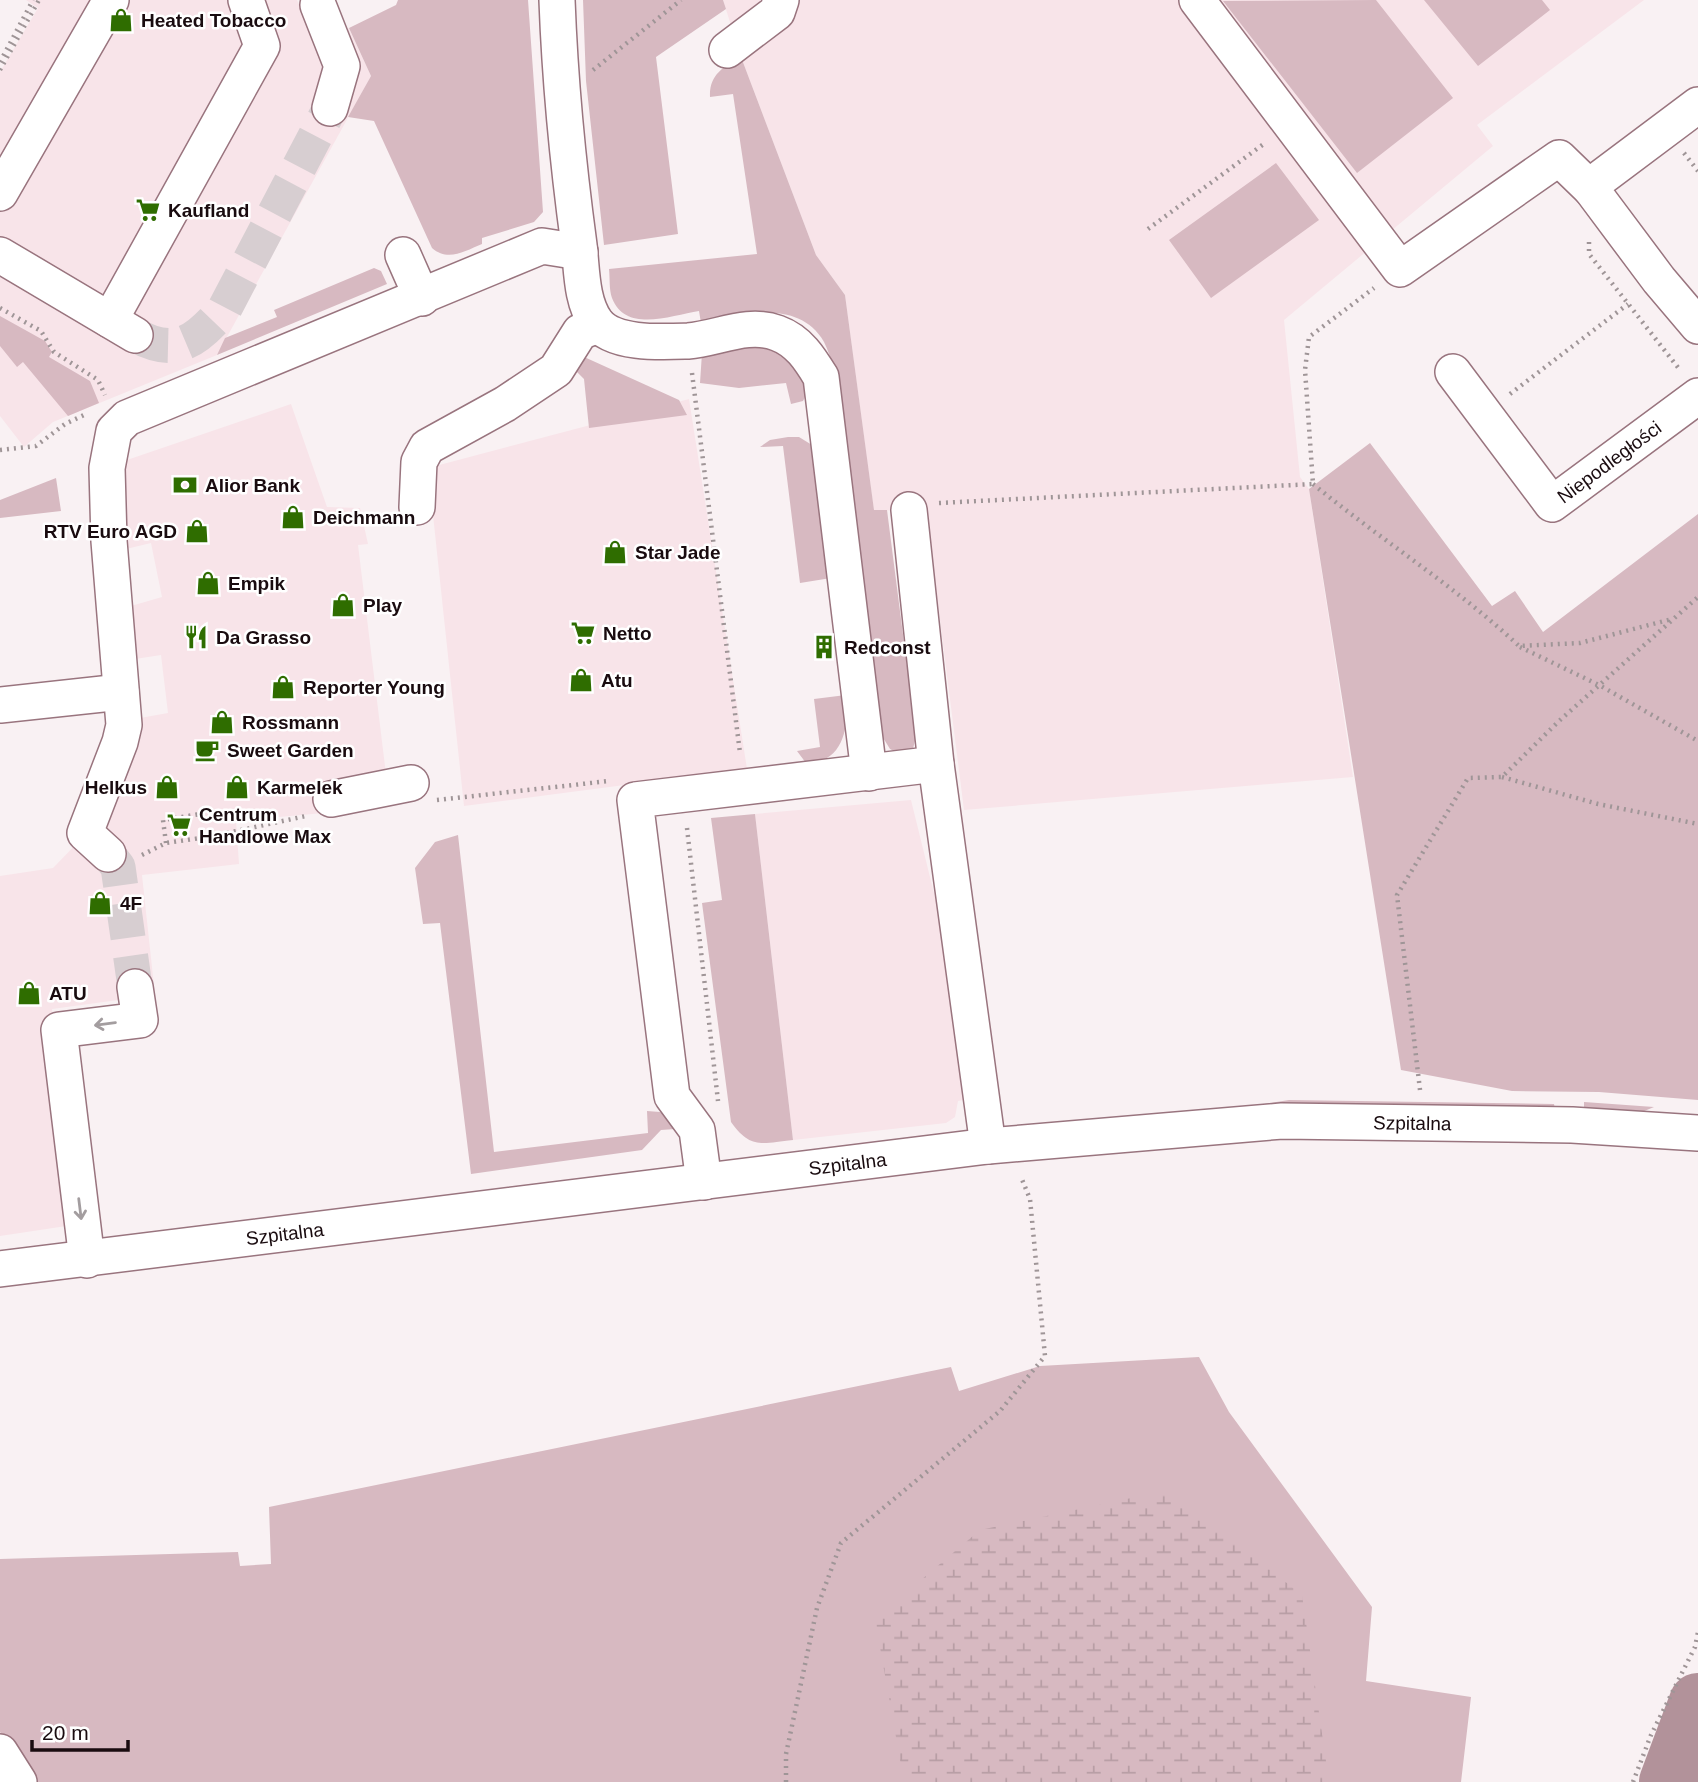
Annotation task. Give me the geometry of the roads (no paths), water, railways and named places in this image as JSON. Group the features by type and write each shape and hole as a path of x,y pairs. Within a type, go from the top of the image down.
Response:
{"street":[{"path":"0,193 111,0"},
{"path":"0,255 123,327 262,46 246,0"},
{"path":"557,0 571,183 580,252 593,315 622,338 689,341 746,329 777,333 806,351 821,377 869,773"},
{"path":"727,50 777,12 781,0"},
{"path":"1197,0 1401,269 1559,158 1591,189 1659,280 1698,326"},
{"path":"321,2 342,66 330,108"},
{"path":"1591,189 1602,177 1698,106"},
{"path":"108,854 85,832 124,725 109,541 107,468 117,426 127,418 542,246 580,252"},
{"path":"403,255 422,298"},
{"path":"417,507 419,462 427,447 505,404 555,370 593,315"},
{"name":"Niepodległości","path":"1453,372 1552,504 1690,384"},
{"path":"909,510 936,764 988,1146"},
{"path":"0,705 121,692"},
{"path":"704,1182 698,1130 672,1096 635,800 936,764"},
{"path":"325,806 422,791"},
{"path":"87,1260 59,1030 140,1020 135,987"},
{"name":"Szpitalna","path":"0,1269 988,1146 1282,1121 1572,1125 1698,1133"},
{"path":"0,1752 19,1782"}],"waterway":[{"path":"1668,1782 1698,1702"}],"tunnel":[{"path":"135,335 163,345 185,342 205,329 225,308 330,108"},
{"path":"108,854 118,867 135,987"}],"place":[{"name":"Heated Tobacco","path":"121,20"},
{"name":"Kaufland","path":"148,210"},
{"name":"Alior Bank","path":"185,485"},
{"name":"Deichmann","path":"293,517"},
{"name":"RTV Euro AGD","path":"197,531"},
{"name":"Star Jade","path":"615,552"},
{"name":"Empik","path":"208,583"},
{"name":"Play","path":"343,605"},
{"name":"Netto","path":"583,633"},
{"name":"Da Grasso","path":"196,637"},
{"name":"Redconst","path":"824,647"},
{"name":"Atu","path":"581,680"},
{"name":"Reporter Young","path":"283,687"},
{"name":"Rossmann","path":"222,722"},
{"name":"Sweet Garden","path":"207,750"},
{"name":"Helkus","path":"167,787"},
{"name":"Karmelek","path":"237,787"},
{"name":"Centrum Handlowe Max","path":"179,825"},
{"name":"4F","path":"100,903"},
{"name":"ATU","path":"29,993"}]}
